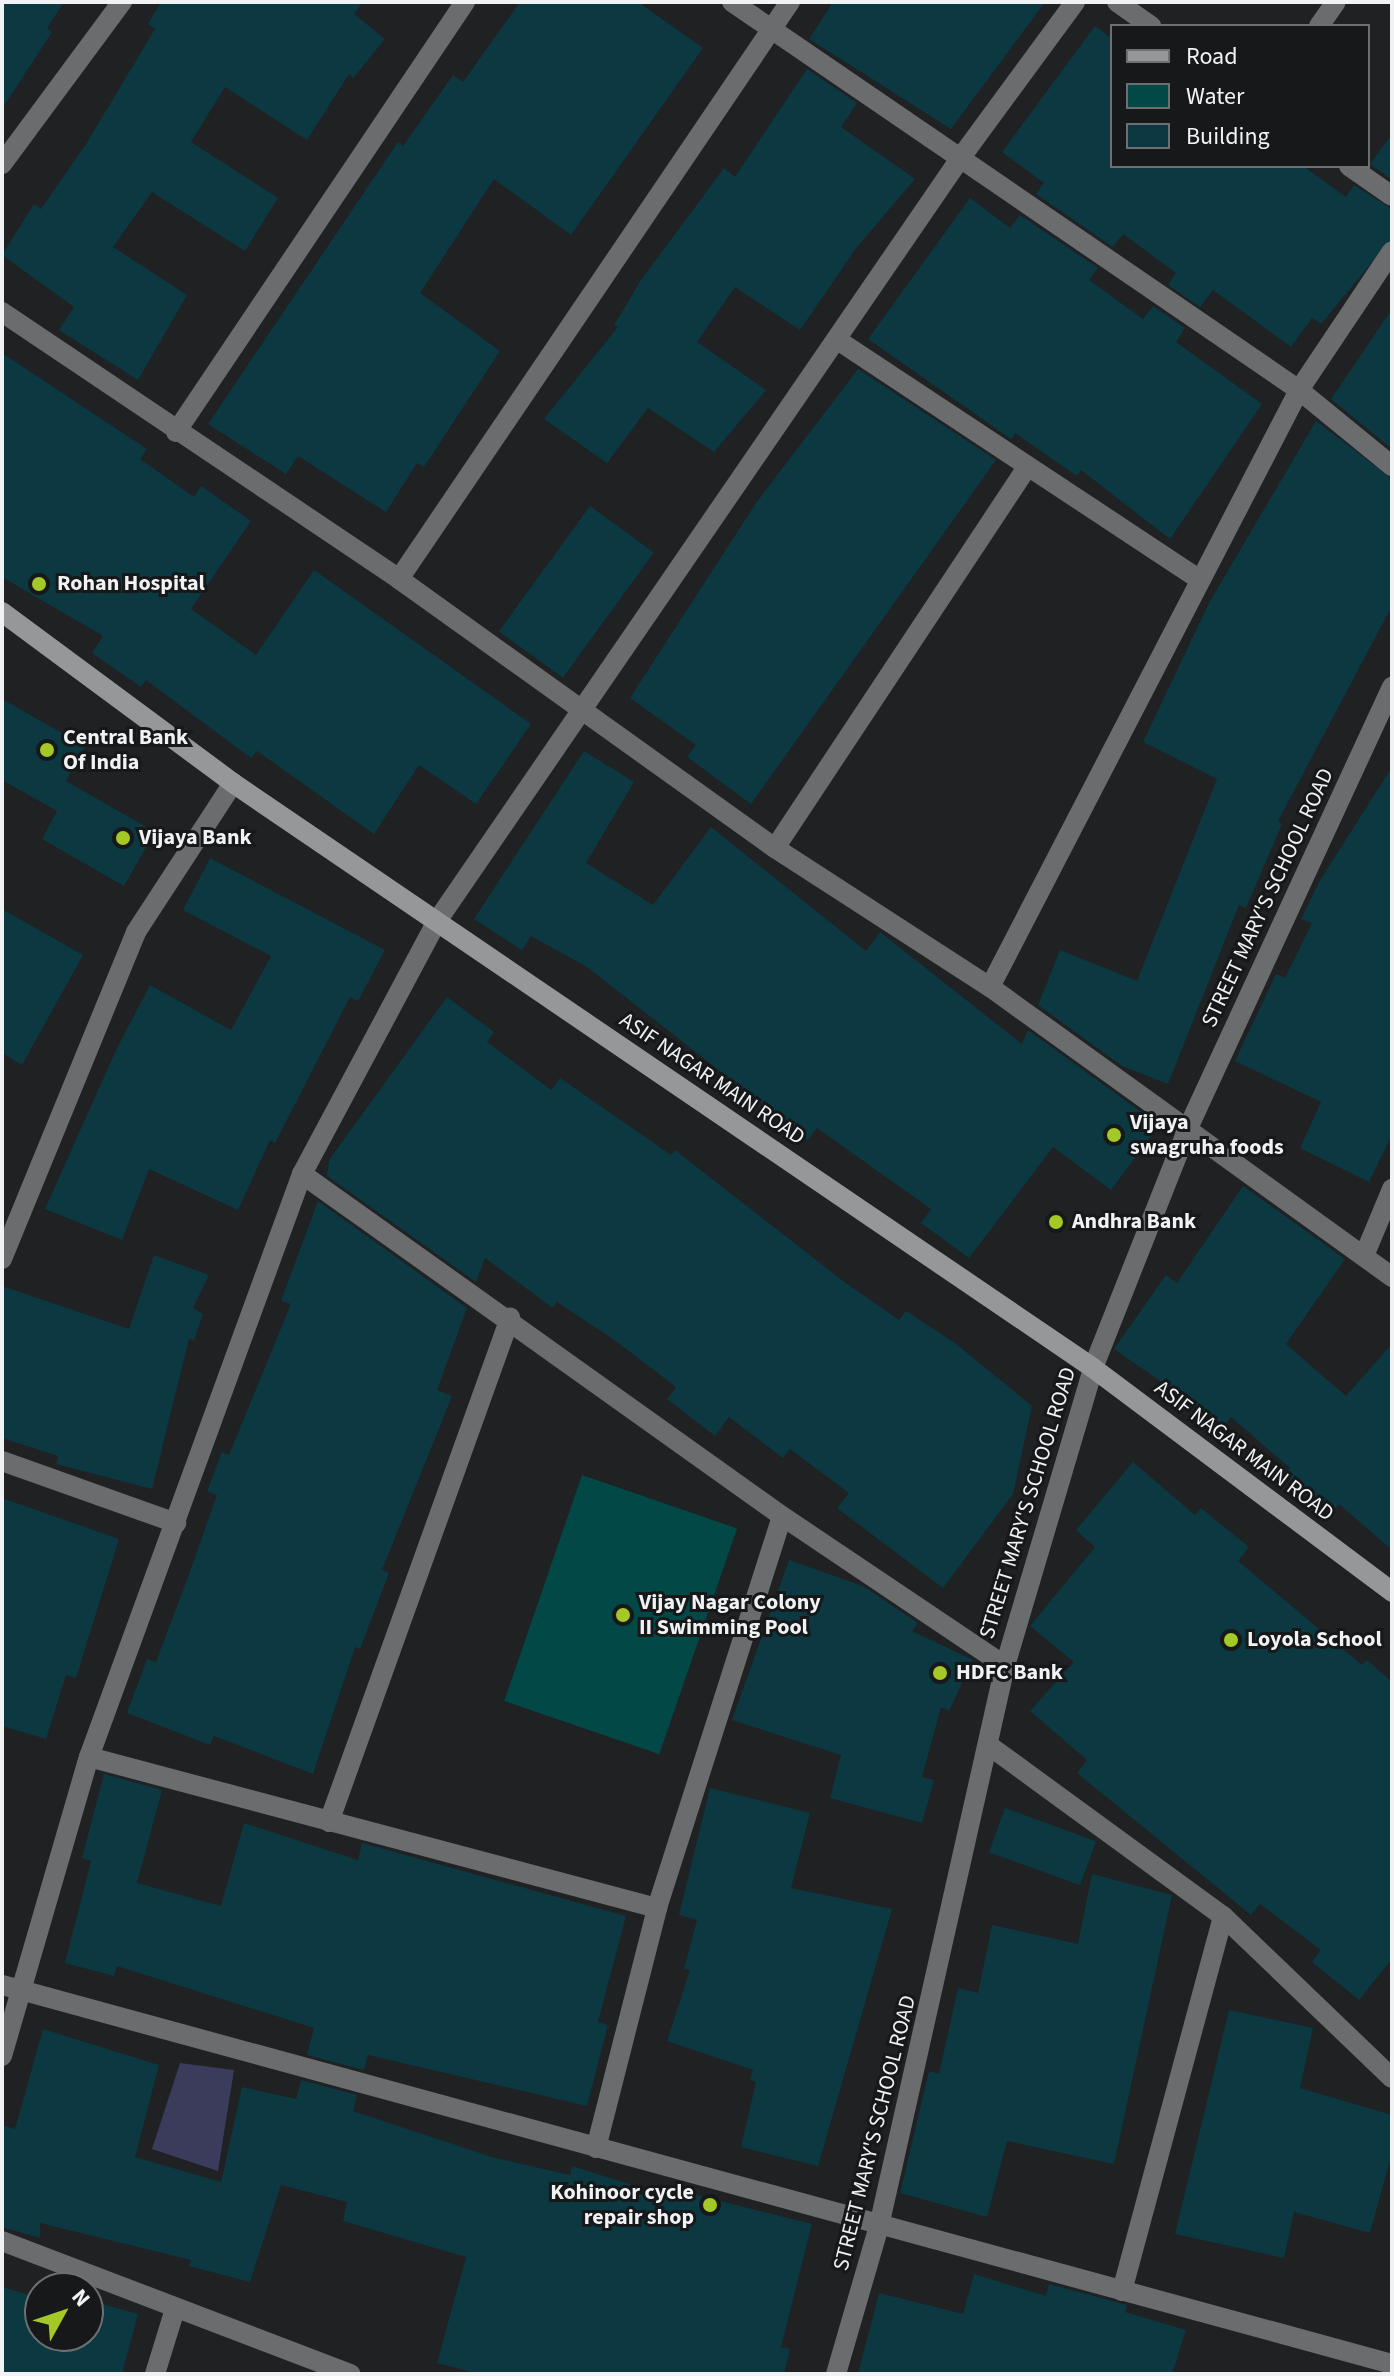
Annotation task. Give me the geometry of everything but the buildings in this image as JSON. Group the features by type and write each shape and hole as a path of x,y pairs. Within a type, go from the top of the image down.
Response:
{"street":[{"path":"2,164 122,2"},
{"path":"176,432 465,2"},
{"path":"732,2 1299,390 1392,466"},
{"path":"399,579 790,2"},
{"path":"2,2056 12,1987 89,1757 302,1174 437,921 839,341 959,160 1075,2"},
{"path":"1117,2 1148,24"},
{"path":"1320,24 1336,2"},
{"path":"1352,168 1392,196"},
{"path":"990,987 1197,578 1299,390 1392,251"},
{"path":"2,312 176,432 399,579 581,714 775,848 990,987 1189,1126 1392,1277"},
{"path":"839,341 1197,578"},
{"path":"775,848 1027,467"},
{"name":"ASIF NAGAR MAIN ROAD","path":"4,620 233,783 1093,1368 1392,1592"},
{"name":"STREET MARY'S SCHOOL ROAD","path":"836,2374 879,2226 991,1747 1005,1666 1093,1368 1189,1126 1392,687"},
{"path":"2,1259 136,932 233,783"},
{"path":"302,1174 510,1318 782,1516 1005,1666"},
{"path":"1364,1256 1392,1189"},
{"path":"329,1822 510,1318"},
{"path":"2,1461 176,1523"},
{"path":"596,2148 657,1908 782,1516"},
{"path":"991,1747 1223,1916 1392,2078"},
{"path":"89,1757 657,1908"},
{"path":"1122,2291 1223,1916"},
{"path":"12,1987 1392,2364"},
{"path":"2,2241 351,2374"},
{"path":"155,2374 175,2309"}],"shaded area":[{"path":"180,2063 234,2070 218,2171 152,2149"}],"water":[{"name":"Vijay Nagar Colony II Swimming Pool","path":"582,1475 737,1528 659,1754 504,1701"}],"place":[{"name":"Rohan Hospital","path":"39,584"},
{"name":"Central Bank Of India","path":"47,750"},
{"name":"Vijaya Bank","path":"123,838"},
{"name":"Vijaya swagruha foods","path":"1114,1135"},
{"name":"Andhra Bank","path":"1056,1222"},
{"name":"Vijay Nagar Colony II Swimming Pool","path":"623,1615"},
{"name":"Loyola School","path":"1231,1640"},
{"name":"HDFC Bank","path":"940,1673"},
{"name":"Kohinoor cycle repair shop","path":"710,2205"}]}
